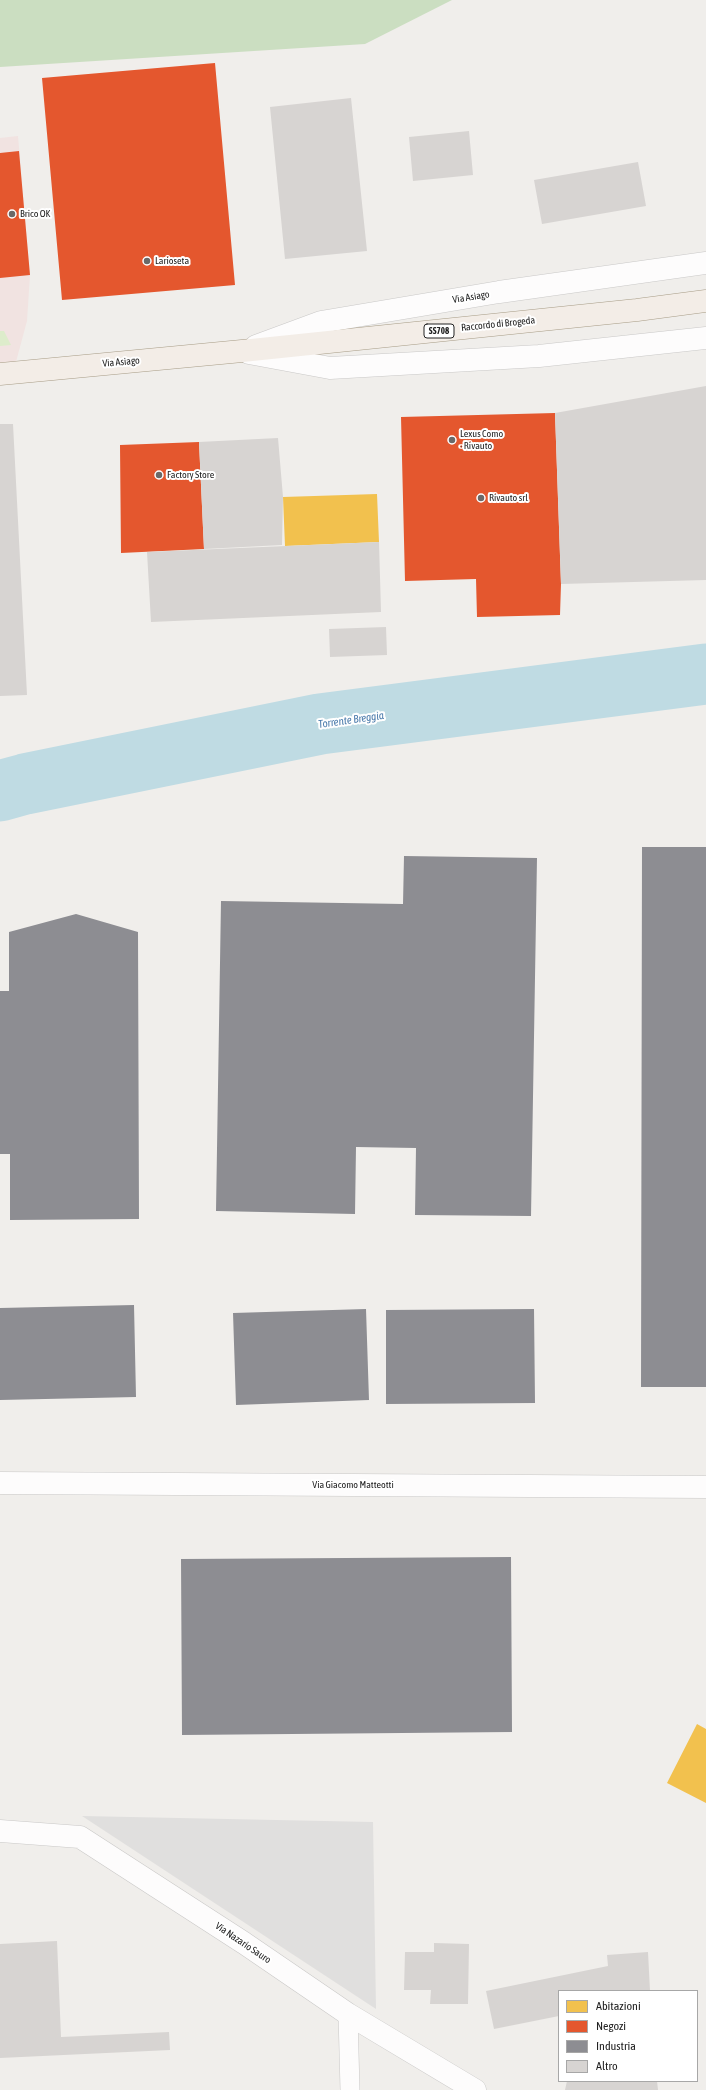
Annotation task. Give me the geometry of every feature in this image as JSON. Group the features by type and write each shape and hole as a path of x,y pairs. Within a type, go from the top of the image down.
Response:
{"main road":[{"name":"Raccordo di Brogeda","path":"242,351 637,310 706,301"},
{"name":"Via Asiago","path":"0,374 242,351"}],"street":[{"name":"Via Asiago","path":"242,351 321,322 499,292 706,263"},
{"name":"Via Asiago","path":"242,351 330,368 539,356 706,338"},
{"name":"Via Giacomo Matteotti","path":"0,1483 706,1487"},
{"name":"Via Nazario Sauro","path":"0,1831 80,1837 244,1943 348,2014 475,2090"}],"lane":[{"path":"348,2014 350,2090"}],"shaded area":[{"path":"18,136 30,275 27,321 13,373 0,374 0,138"},
{"path":"82,1816 373,1822 376,2009"}],"green space":[{"path":"0,0 452,0 365,44 0,67"},
{"path":"0,331 4,331 11,345 0,346"}],"building: Abitazioni":[{"path":"377,494 379,542 285,546 283,497"},
{"path":"697,1724 706,1729 706,1803 667,1783"}],"building: Negozi":[{"path":"215,63 235,285 62,300 42,78"},
{"name":"Brico OK","path":"19,151 30,275 0,278 0,153"},
{"name":"Rivauto srl","path":"555,413 561,584 560,615 477,617 476,579 405,581 401,417"},
{"path":"199,442 204,549 121,553 120,445"}],"building: Industria":[{"path":"642,847 706,847 706,1387 641,1387"},
{"path":"404,856 537,858 531,1216 415,1215 416,1148 356,1147 355,1214 216,1211 221,901 403,904"},
{"path":"76,914 138,932 139,1219 10,1220 10,1154 0,1154 0,991 9,991 9,932"},
{"path":"134,1305 136,1397 0,1400 0,1308"},
{"path":"366,1309 369,1400 236,1405 233,1313"},
{"path":"534,1309 535,1403 386,1404 386,1310"},
{"path":"511,1557 512,1732 182,1735 181,1559"}],"building: Altro":[{"path":"351,98 367,251 285,259 270,107"},
{"path":"469,131 473,175 413,181 409,137"},
{"path":"638,162 646,206 542,224 534,180"},
{"path":"706,386 706,580 561,584 555,413"},
{"path":"0,424 13,424 27,695 0,696"},
{"path":"278,438 283,497 282,545 204,549 199,442"},
{"path":"379,542 381,612 151,622 147,552"},
{"path":"386,627 387,655 330,657 329,629"},
{"path":"57,1941 61,2037 169,2032 170,2050 0,2058 0,1944"},
{"path":"434,1943 469,1944 468,2004 430,2004 431,1990 404,1990 405,1952 434,1952"},
{"path":"648,1952 650,1990 558,1990 558,2016 494,2029 486,1991 608,1966 607,1955"},
{"path":"567,2082 657,2082 658,2090 565,2090"}],"waterway":[{"name":"Torrente Breggia","path":"0,791 25,784 320,724 706,674"}],"place":[{"name":"Brico OK","path":"12,214"},
{"name":"Larioseta","path":"147,261"},
{"name":"Lexus Como - Rivauto","path":"452,440"},
{"name":"Factory Store","path":"159,475"},
{"name":"Rivauto srl","path":"481,498"}]}
